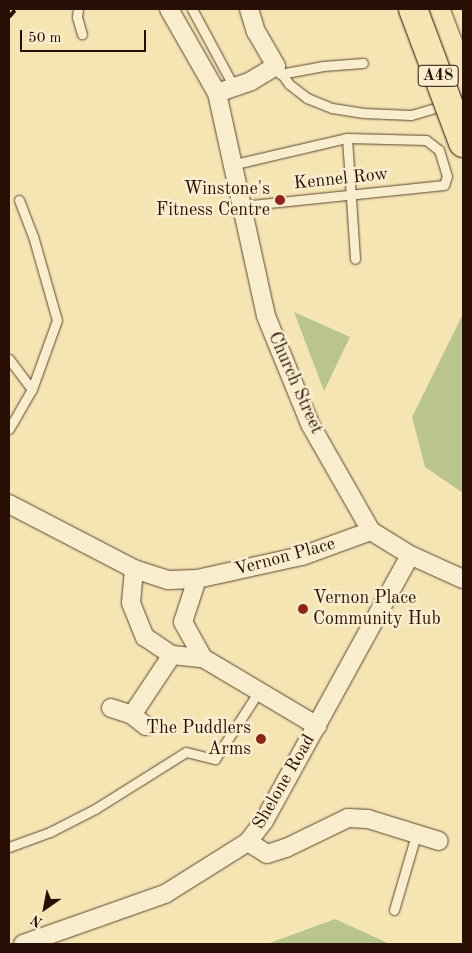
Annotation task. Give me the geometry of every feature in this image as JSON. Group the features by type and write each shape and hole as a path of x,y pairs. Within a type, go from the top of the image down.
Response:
{"main road":[{"name":"A48","path":"413,9 463,142"},
{"name":"A48","path":"435,9 463,82"}],"street":[{"name":"Church Street","path":"168,9 217,92 235,164 242,206 266,316 310,424 371,531 410,555 463,579"},
{"path":"217,92 234,88 278,70 256,32 249,9"},
{"name":"Vernon Place","path":"9,504 134,569 168,580 197,579 302,556 371,531"},
{"name":"Shelone Road","path":"23,944 165,894 248,842 264,821 410,555"},
{"path":"134,569 131,603 145,638 172,655 203,658 316,726"},
{"path":"197,579 183,622 203,658"},
{"path":"132,715 172,655"},
{"path":"111,708 132,715 146,726"},
{"path":"248,842 267,854 286,848 348,818 368,819 439,841"}],"lane":[{"path":"78,9 76,17 82,34"},
{"path":"192,9 234,88"},
{"path":"278,70 363,63"},
{"path":"278,70 307,98 332,108 364,114 411,115 463,100"},
{"path":"235,164 347,138 355,260"},
{"name":"Kennel Row","path":"242,206 444,185 448,176 439,150 426,140 347,138"},
{"path":"9,429 32,388 57,320 33,236 19,200"},
{"path":"9,359 32,388"},
{"path":"9,846 50,832 95,808 186,752 215,759 259,691"},
{"path":"394,910 416,835"}],"green space":[{"path":"294,312 350,337 324,391"},
{"path":"463,314 463,493 425,467 412,417"},
{"path":"335,919 390,944 267,944"}],"railway":[{"path":"9,17 16,9"}],"place":[{"name":"Winstone's Fitness Centre","path":"280,200"},
{"name":"Vernon Place Community Hub","path":"303,609"},
{"name":"The Puddlers Arms","path":"261,739"}]}
